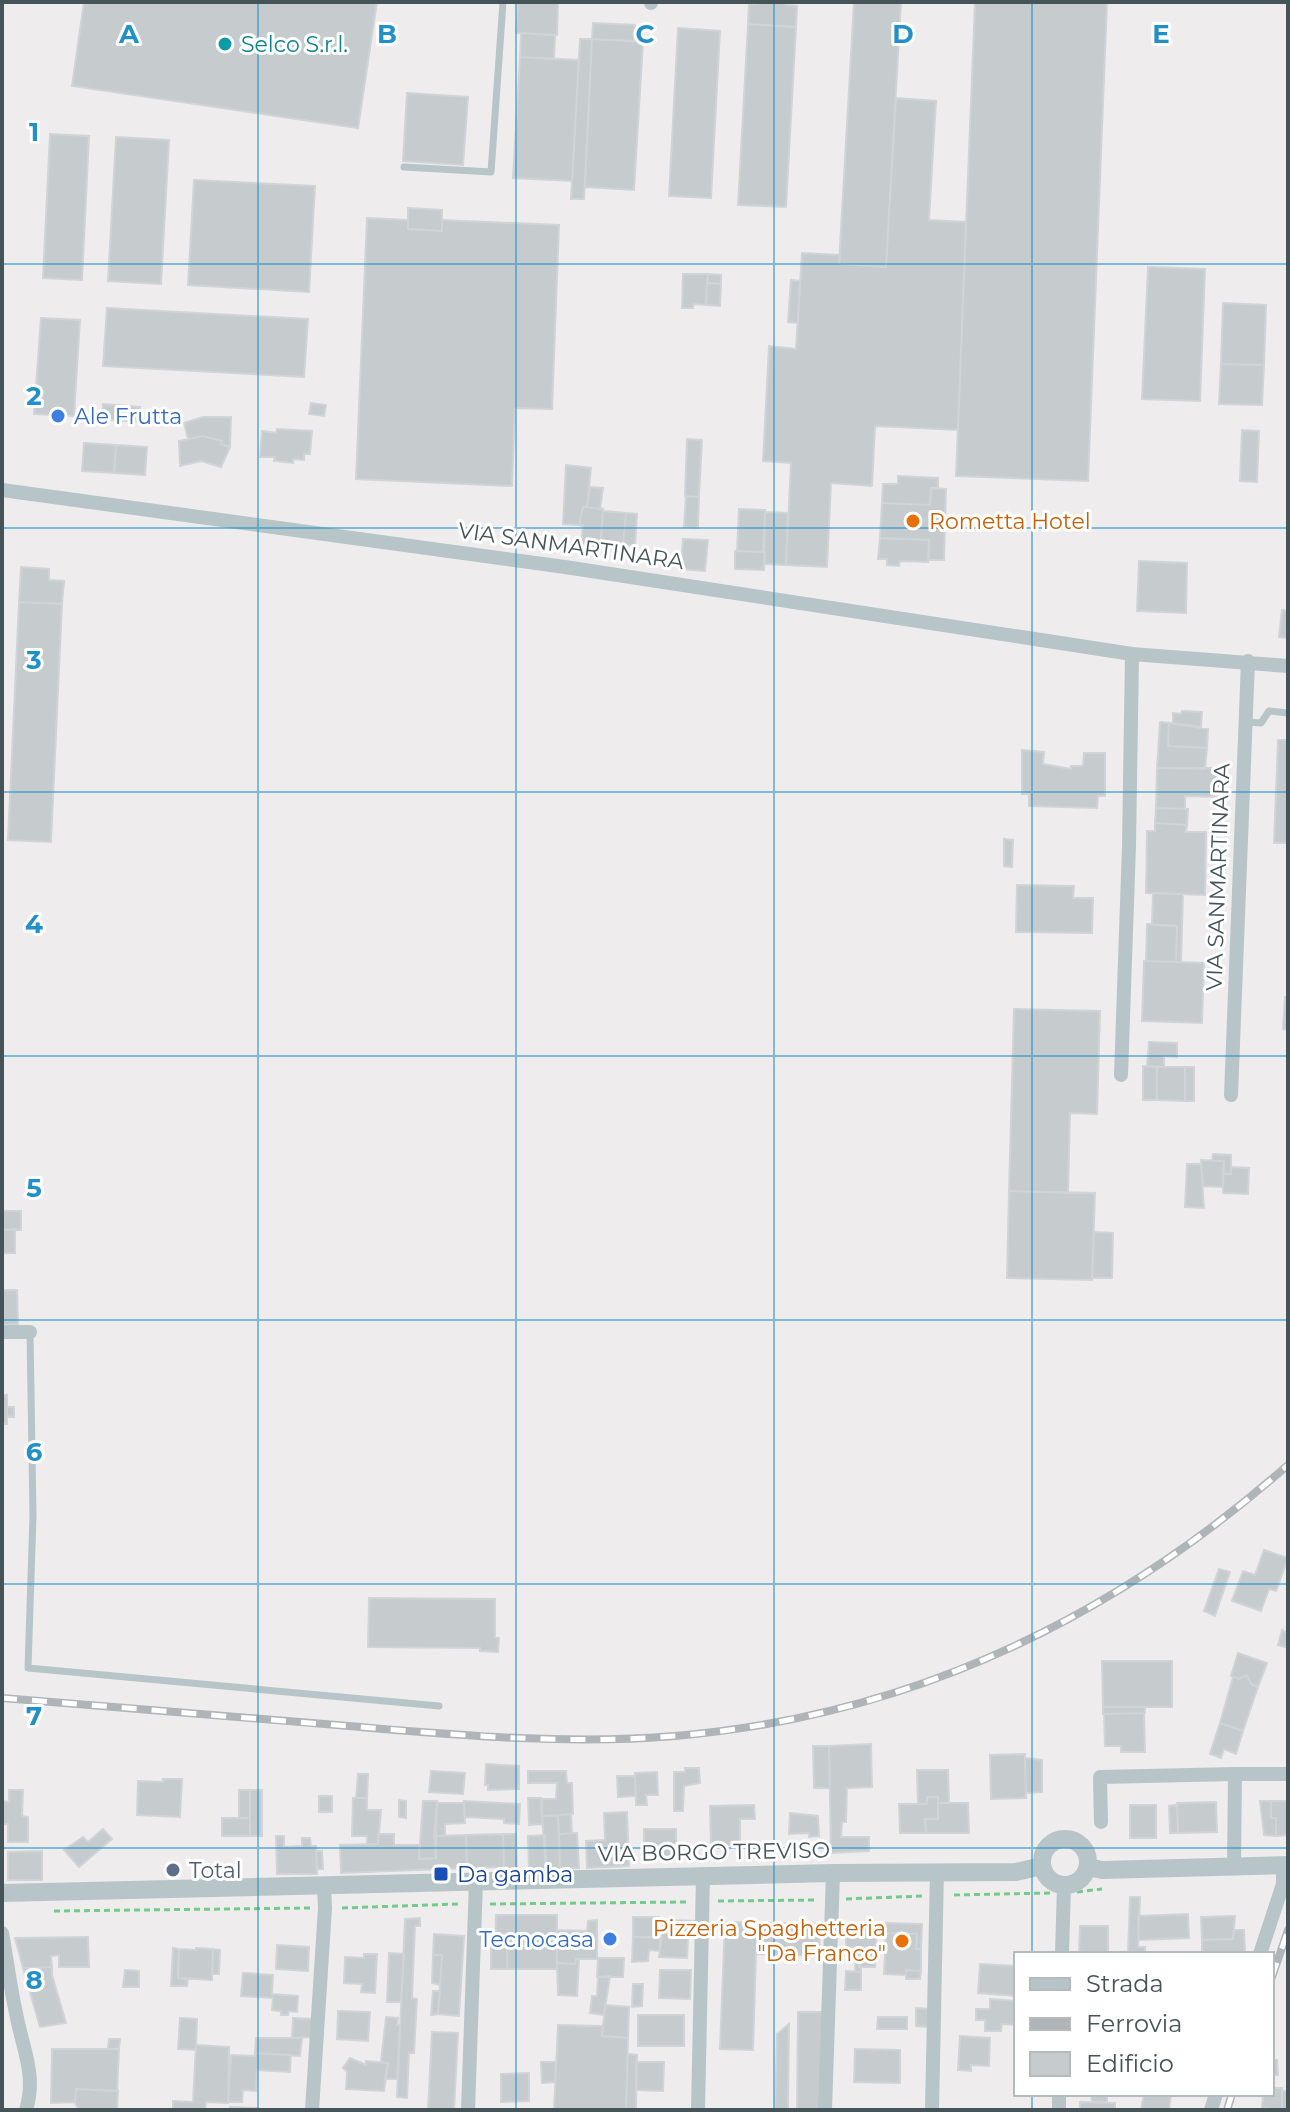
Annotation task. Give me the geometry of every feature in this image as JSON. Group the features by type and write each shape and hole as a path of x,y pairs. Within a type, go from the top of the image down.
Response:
{"street":[{"name":"VIA SANMARTINARA","path":"2,490 565,567 1132,654 1288,666"},
{"path":"1121,1075 1132,654"},
{"name":"VIA SANMARTINARA","path":"1231,1095 1248,661"},
{"path":"2,1332 30,1332"},
{"path":"1234,1866 1235,1774"},
{"path":"1101,1822 1100,1777 1288,1774"},
{"path":"1067,1838 1084,1848 1088,1867 1082,1878 1064,1889 1052,1881 1042,1866 1048,1846 1067,1838"},
{"path":"1088,1867 1102,1870 1286,1865 1283,1884 1261,1952"},
{"name":"VIA BORGO TREVISO","path":"2,1893 833,1873 1016,1872 1042,1866"},
{"path":"932,2110 937,1871"},
{"path":"825,2110 833,1873"},
{"path":"698,2110 703,1876"},
{"path":"468,2110 476,1881"},
{"path":"312,2110 324,1885"},
{"path":"1062,1952 1064,1889"},
{"path":"2,1933 16,2017 29,2060 31,2094 26,2110"}],"lane":[{"path":"404,167 491,172 503,2"},
{"path":"1246,722 1261,723 1269,711 1288,713"},
{"path":"30,1332 33,1516 28,1668 439,1706"}],"path":[{"path":"51,1911 832,1900 1110,1888"}],"building":[{"name":"Selco S.r.l.","path":"84,2 377,2 358,128 72,86"},
{"path":"518,2 558,2 557,35 516,33"},
{"path":"786,2 786,5 797,6 796,27 748,24 749,4"},
{"path":"854,2 901,2 886,267 839,264"},
{"path":"975,2 1107,2 1088,481 956,476"},
{"path":"593,23 635,25 634,41 592,39"},
{"path":"748,24 796,27 786,207 738,205"},
{"path":"678,28 720,31 711,198 669,196"},
{"path":"521,33 555,35 554,59 520,57"},
{"path":"580,39 592,39 584,199 571,199"},
{"path":"592,39 643,42 634,190 585,187"},
{"path":"520,57 579,60 572,181 513,178"},
{"path":"407,93 468,97 463,165 403,161"},
{"path":"896,98 936,101 929,220 966,222 958,430 875,426 872,486 831,483 827,567 786,565 791,463 763,461 769,346 796,349 802,253 840,255 839,264 886,267"},
{"path":"50,134 89,136 82,280 43,278"},
{"path":"116,137 169,140 161,284 108,281"},
{"path":"194,180 315,186 309,292 188,285"},
{"path":"408,208 442,210 442,231 408,229"},
{"path":"367,218 408,220 408,229 442,231 442,220 559,225 552,409 515,408 512,486 356,479"},
{"path":"1148,267 1205,269 1200,401 1142,399"},
{"path":"683,274 708,274 706,305 694,304 693,308 682,308"},
{"path":"708,274 721,275 721,284 707,283"},
{"path":"791,280 800,281 798,323 788,322"},
{"path":"707,283 721,284 720,306 706,305"},
{"path":"1223,303 1266,305 1264,365 1221,364"},
{"path":"107,308 308,319 304,377 103,366"},
{"path":"41,318 80,320 74,416 34,414"},
{"path":"1221,364 1264,365 1262,405 1219,404"},
{"path":"311,403 326,405 324,416 309,414"},
{"path":"103,404 140,407 138,422 102,419"},
{"path":"203,417 231,417 230,447 221,444 222,441 203,436 188,439 184,423"},
{"path":"277,429 312,431 310,454 304,454 304,460 293,459 293,463 274,461 275,457 260,457 262,431 276,433"},
{"path":"1242,430 1259,431 1257,482 1240,481"},
{"path":"203,436 222,441 221,444 230,447 221,467 201,461 180,466 179,441"},
{"path":"687,439 702,440 699,497 685,496"},
{"path":"84,443 116,445 114,473 82,471"},
{"path":"116,445 147,447 145,475 114,473"},
{"path":"566,465 591,468 587,507 583,507 579,525 563,524"},
{"path":"898,476 938,478 938,488 931,488 930,505 882,503 883,484 898,484"},
{"path":"590,487 603,488 600,509 587,507"},
{"name":"Rometta Hotel","path":"931,488 946,489 944,560 929,560 929,540 880,538 882,503 930,505"},
{"path":"686,496 699,497 698,528 684,527"},
{"path":"583,507 603,509 600,546 581,545 583,526 579,525"},
{"path":"739,509 765,510 763,552 737,551"},
{"path":"603,511 626,513 623,545 601,543"},
{"path":"765,512 788,513 786,565 764,564"},
{"path":"626,513 637,514 635,546 623,545"},
{"path":"880,538 929,540 928,562 900,561 899,566 887,565 887,559 878,559"},
{"path":"683,539 708,540 705,571 681,569"},
{"path":"735,551 765,552 764,570 735,569"},
{"path":"1139,561 1187,563 1186,613 1137,611"},
{"path":"21,567 49,569 49,580 64,581 62,604 19,602"},
{"path":"19,602 62,604 51,842 8,840"},
{"path":"1282,610 1288,611 1288,638 1279,637"},
{"path":"1182,711 1202,712 1201,727 1173,723 1173,713 1181,714"},
{"path":"1160,722 1169,723 1168,746 1207,748 1205,769 1157,768"},
{"path":"1169,723 1208,729 1207,748 1168,746"},
{"path":"1278,740 1288,740 1288,843 1274,843"},
{"path":"1022,750 1044,752 1043,764 1071,769 1071,766 1083,766 1084,753 1105,753 1105,796 1098,796 1097,808 1029,806 1029,794 1022,794"},
{"path":"1157,768 1222,768 1221,797 1185,796 1185,809 1156,808"},
{"path":"1156,808 1188,809 1187,825 1155,823"},
{"path":"1155,823 1187,825 1186,832 1206,832 1205,895 1146,893 1147,831 1155,831"},
{"path":"1004,839 1013,840 1012,867 1004,866"},
{"path":"1017,885 1074,886 1073,898 1093,898 1092,933 1016,932"},
{"path":"1153,893 1183,894 1181,962 1176,962 1177,926 1152,925"},
{"path":"1147,924 1177,926 1176,962 1146,961"},
{"path":"1144,961 1204,963 1202,1023 1142,1021"},
{"path":"1285,997 1288,997 1288,1030 1283,1029"},
{"path":"1014,1009 1100,1011 1097,1114 1070,1113 1068,1193 1009,1191"},
{"path":"1149,1042 1177,1043 1177,1057 1164,1056 1164,1067 1147,1066"},
{"path":"1143,1066 1157,1067 1157,1100 1143,1100"},
{"path":"1157,1067 1185,1067 1185,1101 1157,1100"},
{"path":"1185,1067 1194,1067 1194,1101 1185,1101"},
{"path":"1213,1154 1231,1155 1231,1174 1223,1173 1224,1161 1212,1161"},
{"path":"1201,1160 1224,1161 1223,1187 1203,1186"},
{"path":"1187,1164 1201,1164 1204,1208 1185,1207"},
{"path":"1231,1167 1249,1168 1248,1194 1223,1193 1223,1173 1231,1174"},
{"path":"1009,1191 1095,1193 1092,1280 1007,1278"},
{"path":"2,1211 21,1211 21,1230 2,1230"},
{"path":"15,1229 15,1253 2,1253 2,1230"},
{"path":"1094,1232 1113,1233 1112,1278 1092,1278"},
{"path":"2,1290 17,1290 18,1324 2,1325"},
{"path":"2,1395 7,1395 7,1424 2,1424"},
{"path":"7,1407 14,1407 14,1417 7,1416"},
{"path":"1264,1550 1288,1558 1276,1591 1269,1589 1261,1611 1232,1601 1243,1571 1255,1575"},
{"path":"1219,1569 1230,1572 1215,1616 1204,1611"},
{"path":"369,1598 495,1599 498,1652 480,1651 480,1648 368,1647"},
{"path":"1282,1630 1288,1633 1288,1648 1278,1645"},
{"path":"1238,1653 1267,1663 1258,1687 1251,1684 1247,1675 1239,1679 1231,1676"},
{"path":"1102,1661 1172,1661 1172,1707 1103,1707"},
{"path":"1247,1675 1251,1684 1258,1687 1243,1731 1220,1723 1233,1677 1239,1679"},
{"path":"1103,1707 1145,1707 1145,1713 1103,1714"},
{"path":"1144,1713 1145,1752 1121,1752 1121,1746 1105,1746 1104,1714"},
{"path":"1220,1723 1243,1731 1236,1754 1224,1749 1221,1758 1210,1754"},
{"path":"871,1744 872,1787 847,1788 846,1822 842,1822 841,1837 869,1837 869,1851 831,1853 829,1746"},
{"path":"813,1746 829,1746 830,1788 814,1788"},
{"path":"1025,1754 1026,1798 991,1799 990,1755"},
{"path":"1025,1758 1042,1760 1042,1792 1026,1793"},
{"path":"486,1764 519,1766 519,1789 488,1790 488,1785 485,1785"},
{"path":"685,1768 699,1768 700,1783 684,1786 683,1811 674,1811 674,1772 685,1772"},
{"path":"917,1770 948,1770 949,1803 938,1803 938,1797 927,1797 927,1804 918,1804"},
{"path":"431,1771 465,1773 463,1794 429,1792"},
{"path":"528,1771 566,1771 567,1783 572,1783 573,1814 542,1816 542,1799 556,1799 557,1783 528,1783"},
{"path":"657,1772 658,1795 646,1795 647,1805 636,1805 635,1773"},
{"path":"358,1774 368,1774 367,1798 356,1798"},
{"path":"617,1776 635,1776 636,1796 618,1797"},
{"path":"163,1779 182,1779 180,1817 137,1815 138,1781 163,1782"},
{"path":"9,1790 23,1790 22,1816 28,1817 28,1842 8,1842 8,1824 2,1824 2,1801 9,1802"},
{"path":"239,1790 250,1790 250,1818 239,1818"},
{"path":"250,1790 262,1790 262,1836 250,1836"},
{"path":"319,1796 332,1796 332,1812 319,1812"},
{"path":"927,1797 938,1797 938,1819 925,1819 926,1833 900,1833 899,1804 927,1804"},
{"path":"353,1798 367,1798 367,1810 381,1810 378,1844 367,1845 367,1836 352,1836"},
{"path":"528,1798 541,1798 542,1824 529,1825"},
{"path":"399,1800 406,1801 406,1818 399,1817"},
{"path":"423,1801 437,1801 434,1835 436,1858 419,1859"},
{"path":"464,1801 520,1804 519,1824 504,1823 504,1819 465,1817"},
{"path":"1260,1801 1271,1801 1271,1818 1276,1818 1276,1836 1264,1835"},
{"path":"1271,1801 1288,1801 1288,1835 1276,1836 1276,1818 1271,1818"},
{"path":"1216,1802 1217,1832 1178,1833 1177,1803"},
{"path":"437,1803 464,1803 465,1823 445,1824 445,1836 436,1836"},
{"path":"938,1803 968,1803 969,1833 926,1833 925,1819 938,1819"},
{"path":"754,1805 755,1819 740,1819 740,1845 711,1845 710,1806"},
{"path":"1130,1805 1156,1805 1156,1838 1130,1838"},
{"path":"1177,1805 1178,1833 1170,1833 1169,1806"},
{"path":"627,1812 629,1866 587,1868 586,1841 605,1840 604,1813"},
{"path":"790,1813 818,1816 819,1836 789,1834"},
{"path":"571,1814 572,1833 559,1834 558,1815"},
{"path":"558,1815 560,1869 546,1869 542,1816"},
{"path":"222,1818 250,1818 250,1836 222,1836"},
{"path":"103,1829 112,1839 79,1867 64,1850 83,1837 88,1842"},
{"path":"644,1829 676,1829 676,1856 644,1856"},
{"path":"577,1833 579,1868 560,1869 559,1834"},
{"path":"378,1834 394,1834 394,1845 419,1845 419,1859 436,1858 436,1836 466,1835 467,1868 341,1873 340,1845 378,1844"},
{"path":"503,1834 504,1867 467,1868 466,1835"},
{"path":"503,1834 516,1834 517,1870 504,1867"},
{"path":"545,1835 546,1869 529,1870 528,1836"},
{"path":"276,1836 284,1836 284,1847 302,1846 302,1838 310,1838 311,1846 316,1846 317,1874 277,1874"},
{"path":"42,1851 42,1880 8,1880 8,1852"},
{"path":"316,1851 322,1851 323,1869 317,1869"},
{"path":"1130,1897 1140,1897 1138,1947 1145,1947 1145,1952 1128,1952"},
{"path":"1188,1914 1189,1938 1139,1940 1138,1916"},
{"path":"496,1915 557,1915 557,1969 507,1969 507,1948 495,1948"},
{"path":"1235,1916 1233,1939 1202,1940 1201,1917"},
{"path":"633,1917 659,1917 658,1937 633,1937"},
{"path":"420,1918 420,1926 415,1926 412,1998 417,1999 414,2053 409,2053 407,2098 397,2097 405,1919"},
{"path":"597,1920 597,1959 576,1959 575,1964 557,1963 557,1930 587,1931 588,1921"},
{"path":"664,1920 696,1921 696,1937 688,1937 687,1958 659,1957"},
{"path":"725,1922 820,1924 819,1956 756,1954 753,2050 720,2049"},
{"path":"886,1923 922,1924 921,1949 916,1949 917,1934 886,1933"},
{"path":"846,1924 877,1924 876,1948 846,1947"},
{"path":"1080,1926 1108,1926 1108,1952 1079,1952"},
{"path":"1234,1930 1244,1930 1245,1952 1202,1952 1202,1940 1233,1939"},
{"path":"886,1933 917,1934 916,1949 921,1949 921,1971 906,1970 906,1975 884,1974"},
{"path":"434,1934 464,1936 459,2016 438,2014 442,1955 433,1955"},
{"path":"88,1937 89,1967 59,1967 59,1955 51,1956 52,1967 23,1968 15,1938"},
{"path":"633,1937 660,1938 660,1951 649,1950 648,1961 632,1962"},
{"path":"277,1945 309,1947 308,1971 276,1969"},
{"path":"856,1947 860,1948 861,1972 855,1972"},
{"path":"173,1948 179,1949 178,1978 188,1979 187,1986 171,1986"},
{"path":"491,1948 507,1948 507,1969 491,1969"},
{"path":"860,1948 876,1948 876,1959 859,1959"},
{"path":"179,1949 213,1949 212,1980 178,1978"},
{"path":"213,1949 220,1950 219,1974 212,1974"},
{"path":"389,1953 404,1954 401,2002 387,2002"},
{"path":"364,1954 377,1954 375,1993 361,1992 362,1984 344,1983 345,1957 364,1958"},
{"path":"433,1955 442,1955 440,1985 432,1983"},
{"path":"598,1958 624,1958 623,1977 597,1977"},
{"path":"579,1959 577,1996 558,1995 557,1963 575,1964"},
{"path":"859,1959 876,1959 875,1967 859,1967"},
{"path":"980,1964 1014,1966 1014,1996 978,1993"},
{"path":"52,1967 66,2023 40,2027 23,1968"},
{"path":"125,1970 139,1971 139,1987 123,1987"},
{"path":"660,1970 691,1970 690,1999 659,1998"},
{"path":"906,1970 921,1971 920,1979 906,1979"},
{"path":"846,1971 861,1972 861,1990 845,1990"},
{"path":"243,1973 273,1975 272,1994 298,1996 297,2012 289,2011 288,2015 281,2015 281,2011 272,2010 273,1998 241,1996"},
{"path":"610,1976 604,2015 590,2013 592,1996 597,1996 598,1977"},
{"path":"633,1984 643,1984 642,2006 632,2007"},
{"path":"433,1991 440,1991 438,2014 431,2015"},
{"path":"990,1999 1014,2001 1014,2025 1002,2024 1001,2031 985,2031 985,2020 976,2020 976,2009 990,2009"},
{"path":"605,2005 629,2007 628,2038 602,2036"},
{"path":"916,2008 929,2009 928,2027 916,2026"},
{"path":"338,2011 370,2012 368,2041 337,2039"},
{"path":"798,2012 822,2012 821,2110 797,2110"},
{"path":"638,2015 684,2015 684,2046 638,2046"},
{"path":"386,2017 398,2018 397,2025 400,2025 397,2079 385,2079 388,2063 381,2062"},
{"path":"878,2017 907,2017 907,2029 877,2029"},
{"path":"180,2018 197,2019 196,2050 178,2049"},
{"path":"293,2018 313,2019 311,2037 292,2038"},
{"path":"789,2024 788,2110 775,2110 777,2034"},
{"path":"558,2025 603,2026 602,2036 628,2038 626,2110 554,2110"},
{"path":"432,2032 458,2033 454,2110 428,2110"},
{"path":"960,2036 990,2038 989,2066 971,2065 971,2071 958,2070"},
{"path":"256,2038 302,2038 300,2056 255,2053"},
{"path":"109,2039 120,2039 119,2049 108,2049"},
{"path":"196,2045 229,2047 228,2103 206,2102 205,2110 173,2110 173,2101 193,2102"},
{"path":"52,2049 119,2049 117,2091 76,2089 75,2102 51,2103"},
{"path":"855,2049 900,2050 900,2083 854,2082"},
{"path":"255,2053 291,2055 290,2072 257,2070 256,2091 243,2090 242,2102 228,2102 231,2055 255,2056"},
{"path":"628,2054 637,2055 636,2110 626,2109"},
{"path":"350,2058 366,2065 366,2061 388,2063 384,2091 346,2089 347,2072 343,2068"},
{"path":"1274,2060 1277,2060 1278,2075 1274,2075"},
{"path":"541,2062 556,2062 555,2082 542,2083"},
{"path":"636,2062 664,2062 663,2091 636,2090"},
{"path":"529,2073 529,2101 501,2102 501,2074"},
{"path":"1274,2088 1282,2088 1282,2110 1262,2108 1263,2096 1274,2096"},
{"path":"76,2089 118,2091 117,2110 79,2110 75,2103"},
{"path":"1282,2091 1288,2091 1288,2110 1282,2110"},
{"path":"1091,2096 1107,2096 1107,2102 1092,2102"},
{"path":"1144,2096 1171,2096 1169,2110 1141,2110"},
{"path":"1080,2102 1115,2103 1115,2110 1080,2110"},
{"path":"230,2107 258,2108 258,2110 230,2110"}],"railway":[{"path":"2,1698 512,1738 634,1739 762,1725 845,1707 926,1682 1004,1651 1079,1613 1151,1570 1221,1520 1288,1465"},
{"path":"1274,1971 1288,1930"},
{"path":"1227,2110 1231,2096"}],"place":[{"name":"Selco S.r.l.","path":"225,44"},
{"name":"Ale Frutta","path":"58,416"},
{"name":"Rometta Hotel","path":"913,521"},
{"name":"Total","path":"173,1870"},
{"name":"Da gamba","path":"441,1874"},
{"name":"Tecnocasa","path":"610,1939"},
{"name":"Pizzeria Spaghetteria \"Da Franco\"","path":"902,1941"}]}
